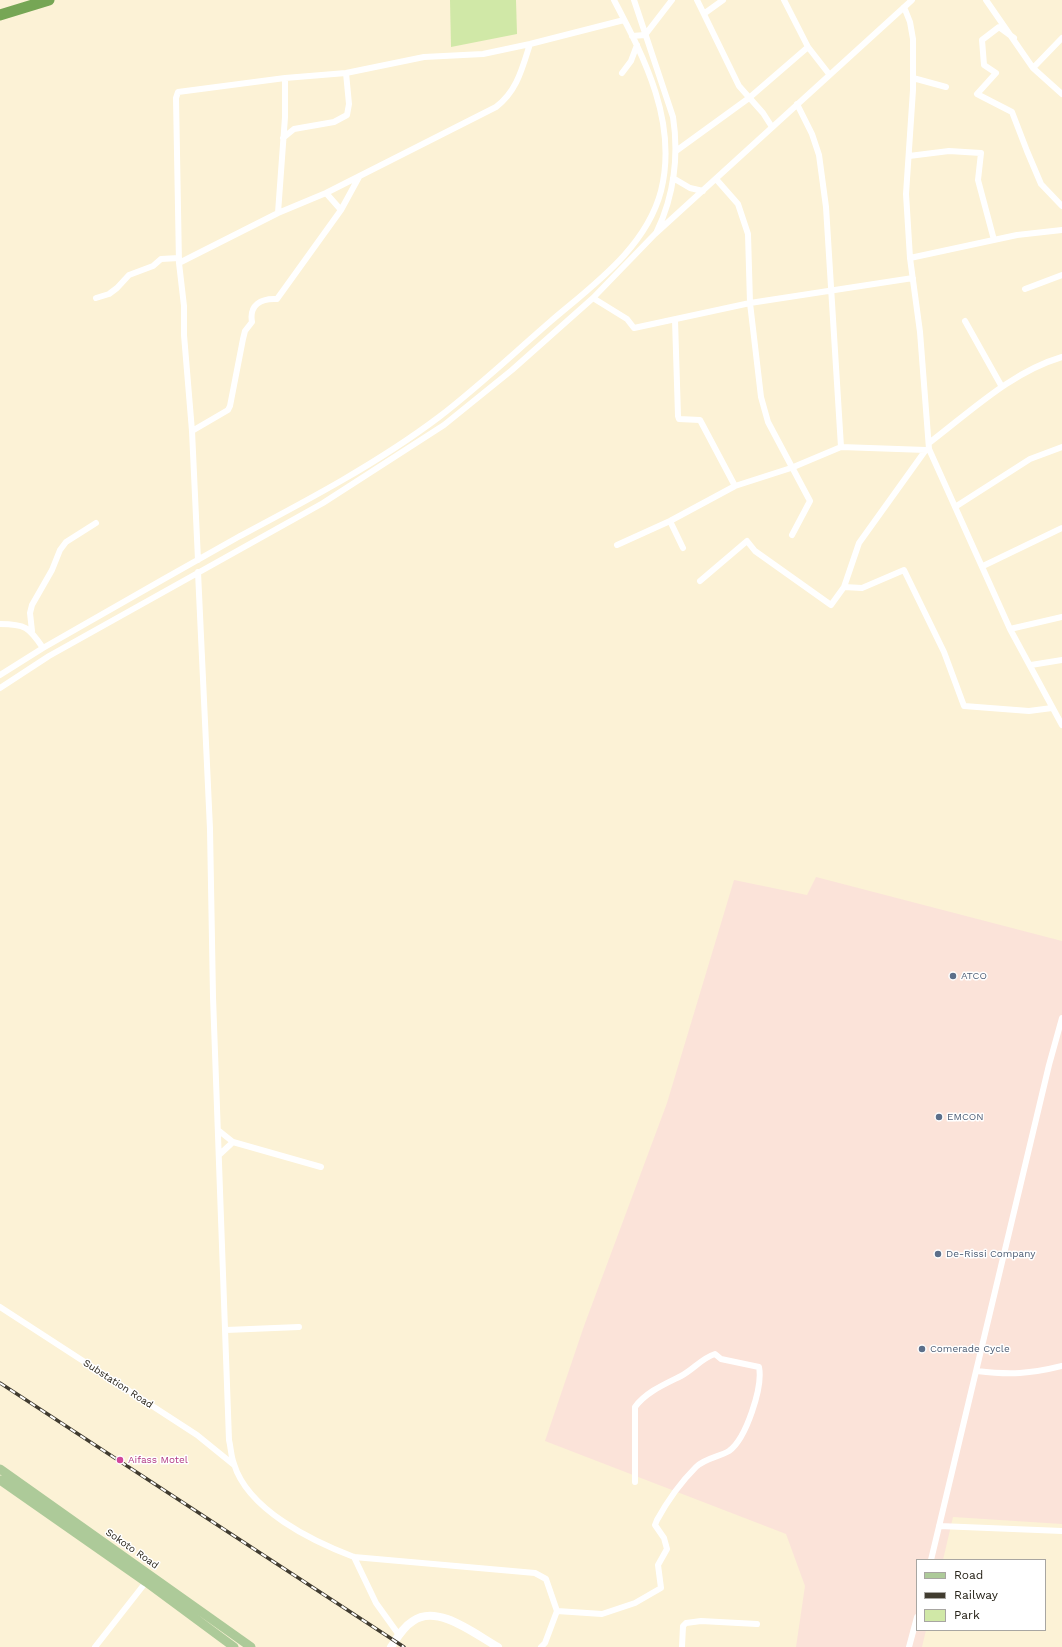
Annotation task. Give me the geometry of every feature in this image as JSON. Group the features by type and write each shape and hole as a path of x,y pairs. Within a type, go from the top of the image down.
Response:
{"highway":[{"path":"0,15 49,0"}],"main road":[{"name":"Sokoto Road","path":"0,1469 248,1646"},
{"name":"Sokoto Road","path":"0,1480 146,1582 234,1647"}],"street":[{"path":"0,675 43,648 198,560 315,496 378,458 438,418 608,272 643,231 651,218 661,190 665,164 665,135 663,117 637,45 614,0"},
{"path":"634,0 673,117 676,151 673,178 666,208 655,234"},
{"path":"632,36 645,35 672,0"},
{"path":"697,0 705,14 709,26 733,76 739,86 763,113 772,128"},
{"path":"705,14 723,0"},
{"path":"784,0 808,47 829,74"},
{"path":"0,688 82,638 323,503 444,425 512,370 593,298 655,234 912,0"},
{"path":"986,0 1014,38 1033,68 1062,94"},
{"path":"904,7 910,22 913,39 913,78 906,194 910,258 928,448 983,566 1010,629 1031,665 1062,725"},
{"path":"198,560 192,431 184,335 184,306 179,260 176,94 181,90 232,86 285,78 346,73 424,57 465,56 530,44 624,20"},
{"path":"1014,38 999,27 982,40 984,65 996,74 977,94 1012,112 1041,184 1062,206"},
{"path":"1033,68 1062,38"},
{"path":"96,298 109,294 130,275 153,266 161,259 179,260 278,213 326,193 496,107 511,94 519,80 530,44"},
{"path":"622,73 631,61 637,45"},
{"path":"676,151 749,98 808,47"},
{"path":"283,138 294,129 334,122 347,115 348,104 346,73"},
{"path":"278,213 285,78"},
{"path":"913,78 946,87"},
{"path":"654,90 662,86"},
{"path":"797,104 812,134 819,155 829,243 841,447"},
{"path":"909,156 949,151 981,153 978,180 994,240"},
{"path":"192,431 228,410 245,331 252,322 250,313 255,304 268,298 277,299 341,210 359,176"},
{"path":"673,178 690,188 703,191"},
{"path":"716,179 738,204 748,234 750,303 761,397 768,422 810,501 792,535"},
{"path":"326,193 341,210"},
{"path":"910,258 1018,235 1062,230"},
{"path":"1025,289 1062,275"},
{"path":"593,298 628,319 634,328 750,303 831,292 913,278"},
{"path":"675,320 679,419 700,420 735,486"},
{"path":"966,321 1002,387"},
{"path":"700,581 747,541 756,550 831,604 844,587 859,543 928,448 1002,387 1032,370 1062,357"},
{"path":"617,545 670,521 735,486 792,468 841,447 928,448"},
{"path":"955,507 1030,459 1062,447"},
{"path":"670,521 683,548"},
{"path":"43,648 32,631 30,614 32,605 52,570 60,550 70,539 96,523"},
{"path":"983,566 1062,528"},
{"path":"844,587 862,588 904,570 944,652 964,706 1029,711 1052,708"},
{"path":"198,572 210,829 218,1130 229,1440 234,1465 244,1484 259,1503 279,1519 338,1551 354,1557 535,1573 546,1579 557,1611 545,1643 540,1647"},
{"path":"1010,629 1062,616"},
{"path":"0,624 23,626 32,631"},
{"path":"78,628 82,638"},
{"path":"1031,665 1062,660"},
{"path":"931,1559 1047,1072 1062,1018"},
{"path":"218,1130 233,1142 321,1168"},
{"path":"219,1155 233,1142"},
{"name":"Substation Road","path":"0,1307 197,1435 234,1465"},
{"path":"226,1330 299,1327"},
{"path":"557,1611 602,1614 635,1603 661,1588 658,1565 666,1549 664,1538 655,1525 656,1520 672,1493 700,1463 730,1450 742,1438 748,1423 757,1389 760,1374 759,1367 721,1359 715,1354 706,1357 681,1376 641,1398 635,1407 635,1482"},
{"path":"977,1371 1008,1375 1037,1372 1062,1366"},
{"path":"939,1526 1062,1531"},
{"path":"354,1557 376,1604 399,1635"},
{"path":"95,1647 146,1582"},
{"path":"391,1647 399,1635 414,1620 421,1616 437,1615 453,1622 498,1647"},
{"path":"682,1647 683,1626 686,1623 700,1621 758,1624"},
{"path":"909,1647 916,1621"}],"shaded area":[{"path":"816,877 1062,941 1062,1524 953,1517 943,1559 916,1559 916,1631 926,1631 922,1647 796,1647 805,1586 786,1534 545,1441 584,1326 667,1103 734,880 807,895"}],"green space":[{"path":"450,0 516,0 517,34 451,47"}],"railway":[{"path":"0,1383 404,1647"}],"place":[{"name":"ATCO","path":"953,976"},
{"name":"EMCON","path":"939,1117"},
{"name":"De-Rissi Company","path":"938,1254"},
{"name":"Comerade Cycle","path":"922,1349"},
{"name":"Aifass Motel","path":"120,1460"}]}
